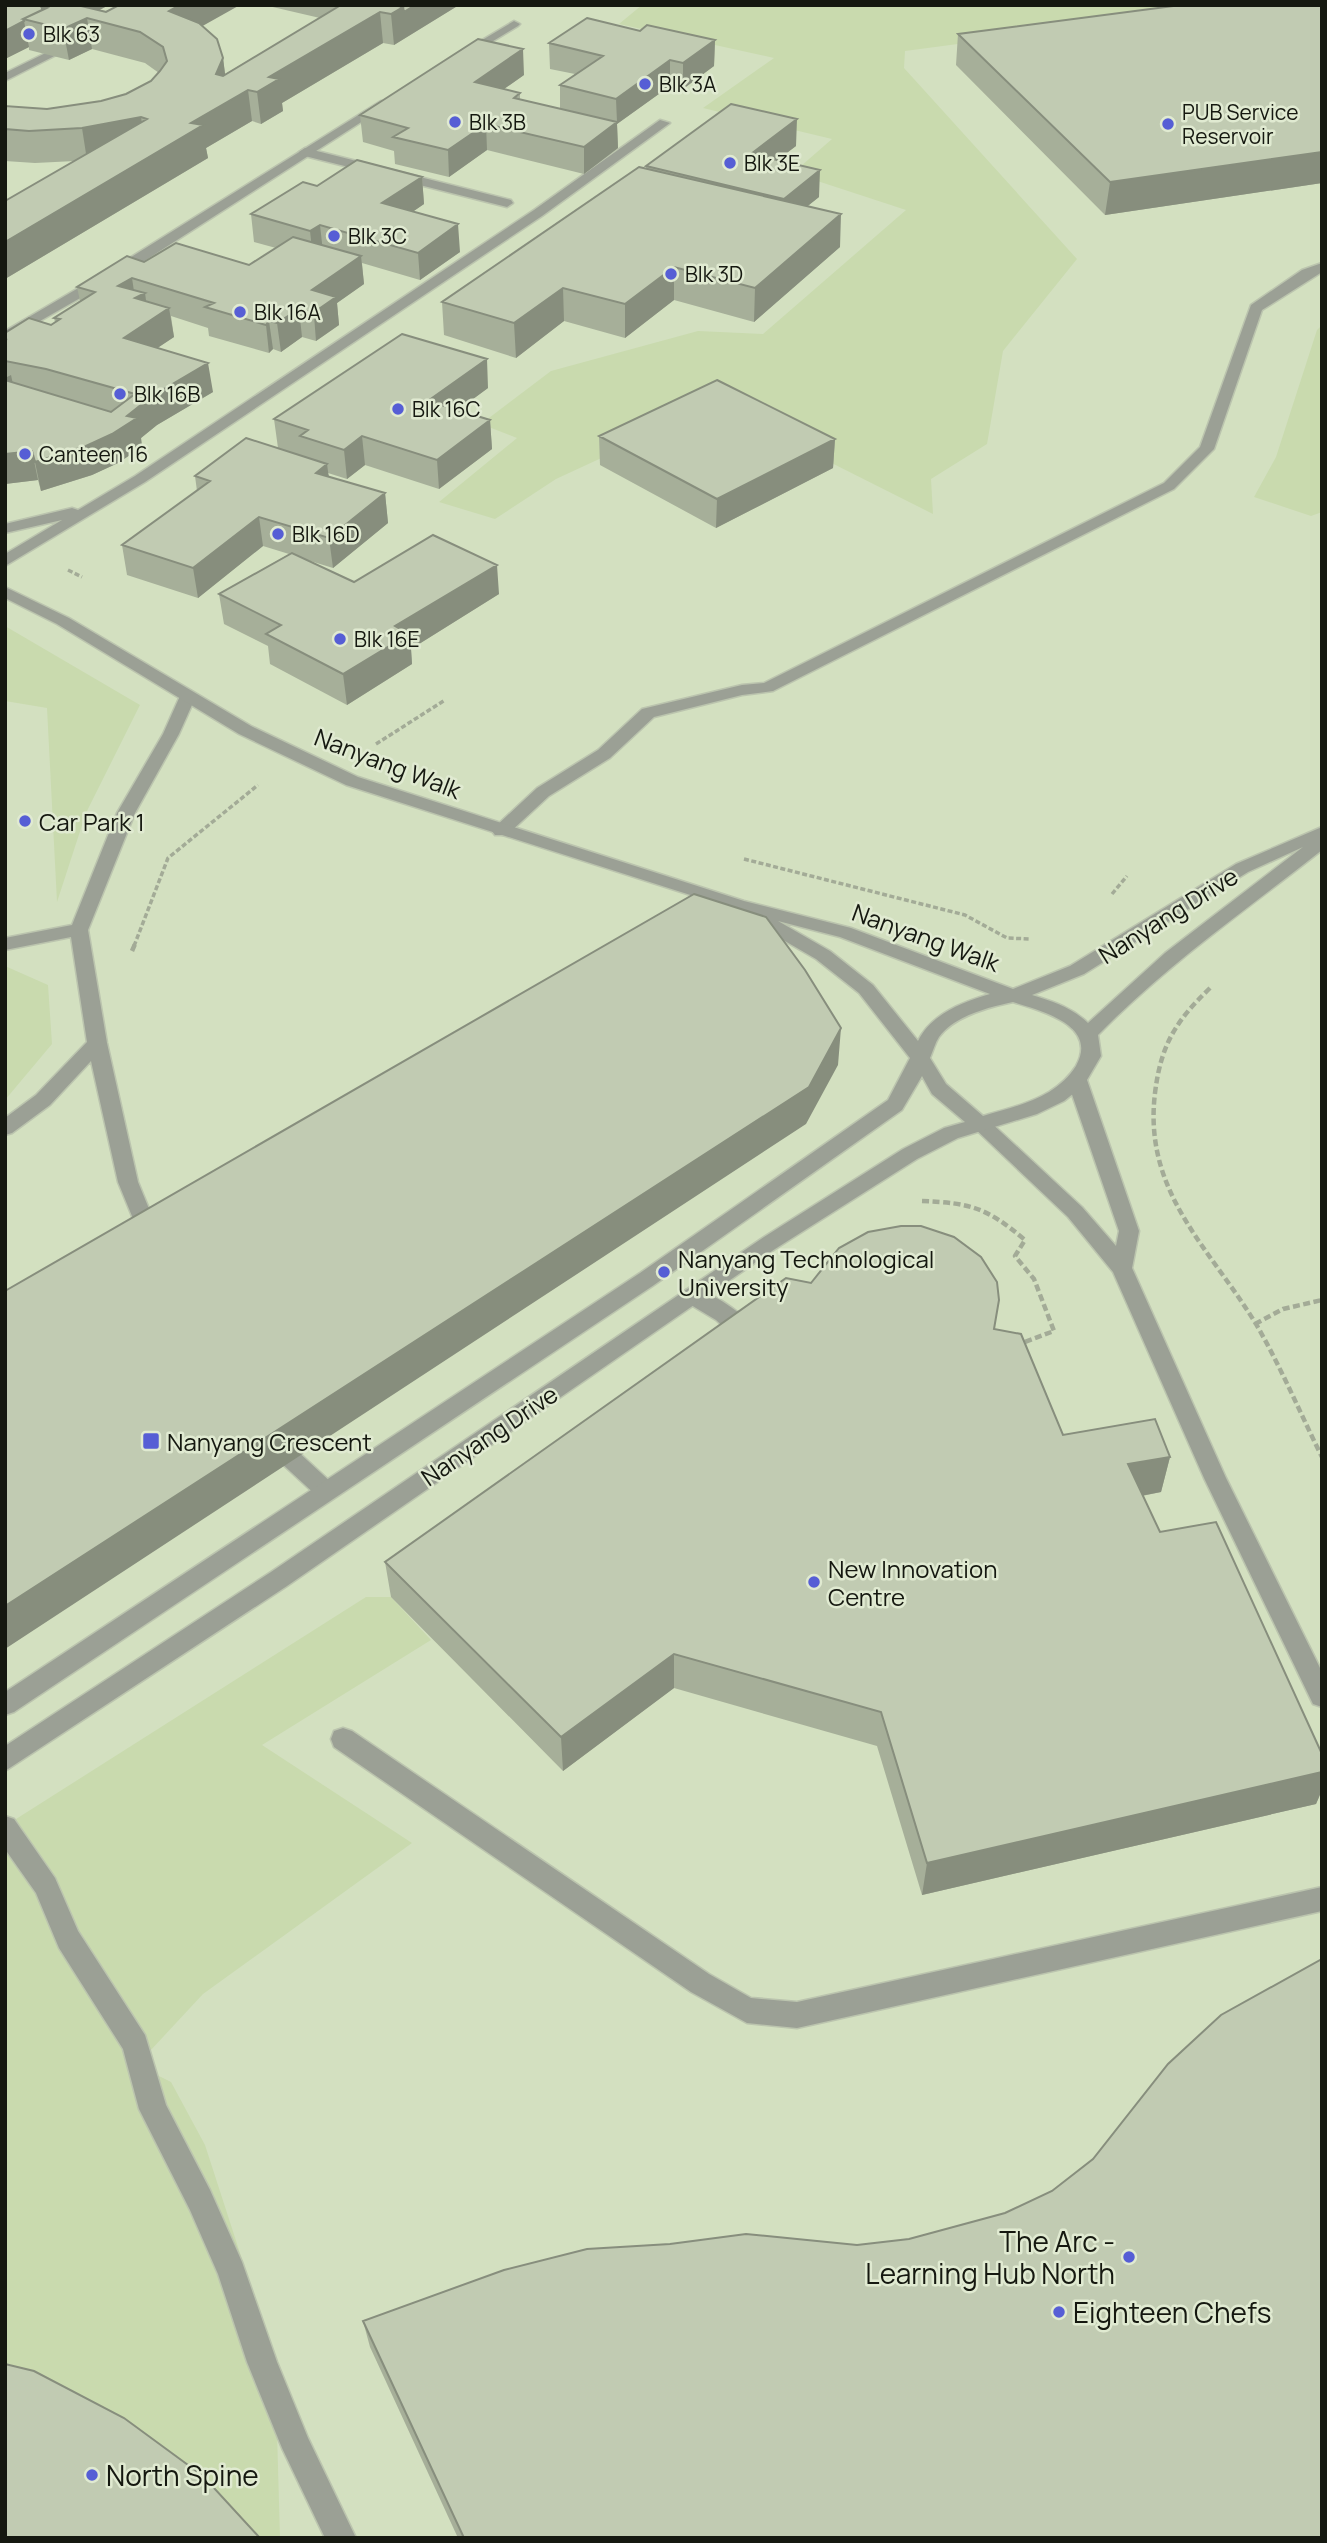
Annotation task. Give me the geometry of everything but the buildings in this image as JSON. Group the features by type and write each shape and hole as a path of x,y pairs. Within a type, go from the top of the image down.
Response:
{"street":[{"path":"456,60 514,24"},
{"path":"5,78 87,36"},
{"path":"5,337 133,262 398,96"},
{"path":"5,561 140,479 538,213 664,123"},
{"path":"305,152 507,203"},
{"path":"501,831 543,792 604,754 648,713 742,690 766,688 1169,486 1207,449 1256,308 1307,273 1322,267"},
{"path":"5,529 33,524 75,511 140,479"},
{"name":"Nanyang Walk","path":"5,592 62,621 245,730 352,781 739,906 845,932 1013,996"},
{"path":"159,1256 128,1182 97,1043 79,930 126,813 171,734 188,696"},
{"name":"Nanyang Drive","path":"1013,996 1077,970 1242,868 1322,832"},
{"name":"Nanyang Drive","path":"1088,1034 1117,1002 1211,923 1272,881 1322,841"},
{"name":"Nanyang Walk","path":"739,906 823,956 866,989 920,1057"},
{"path":"5,944 79,930"},
{"path":"980,1124 1044,1103 1077,1080 1091,1056 1088,1034 1061,1012 1013,996 992,1000 945,1021 931,1034 920,1057 939,1089 1075,1212 1122,1268 1215,1478 1322,1697"},
{"path":"5,1128 43,1100 97,1043"},
{"name":"Nanyang Drive","path":"5,1705 647,1279 895,1105 908,1085 920,1057"},
{"path":"1077,1080 1129,1231 1122,1268"},
{"name":"Nanyang Drive","path":"6,1760 279,1579 768,1244 910,1154 951,1133 980,1124"},
{"path":"693,1296 724,1314 751,1339"},
{"path":"263,1427 268,1437 326,1491"},
{"path":"343,1739 701,1983 747,2010 797,2015 1322,1899"},
{"path":"5,1768 6,1760"},
{"path":"5,1827 46,1886 68,1939 135,2044 153,2109 200,2200 232,2272 262,2362 298,2448 341,2538"}],"path":[{"path":"375,744 445,701"},
{"path":"132,960 131,948 168,858 258,785"},
{"path":"741,858 965,915 1007,937 1037,938"},
{"path":"1111,895 1127,876"},
{"path":"1178,1021 1162,1061 1154,1092 1154,1139 1166,1186 1182,1216 1255,1324 1322,1457"},
{"path":"917,1200 979,1206 996,1215 1025,1240 1015,1256 1034,1279 1054,1331 1017,1345"},
{"path":"1255,1324 1283,1309 1322,1300"}],"shaded area":[{"name":"Nanyang Technological University","path":"5,5 1322,5 1322,2538 5,2538"},
{"path":"642,5 1249,5 905,51 904,68 1077,259 1003,351 987,444 931,479 933,514 716,405 556,479 495,519 439,502 517,438 481,424 551,371 698,331 763,334 906,210 793,173 832,139 703,108 774,58 619,24"},
{"path":"1322,325 1322,512 1311,516 1254,497 1276,457 1317,330"},
{"path":"5,626 140,705 86,813 57,902 47,708 5,701"},
{"path":"5,966 48,985 52,1044 5,1100"},
{"path":"366,1597 391,1597 431,1640 262,1745 412,1843 203,1994 137,2065 171,2082 205,2145 275,2361 280,2538 248,2538 5,2390 5,1826"}],"place":[{"name":"Blk 63","path":"29,34"},
{"name":"Blk 3A","path":"645,84"},
{"name":"Blk 3B","path":"455,122"},
{"name":"PUB Service Reservoir","path":"1168,124"},
{"name":"Blk 3E","path":"730,163"},
{"name":"Blk 3C","path":"334,236"},
{"name":"Blk 3D","path":"671,274"},
{"name":"Blk 16A","path":"240,312"},
{"name":"Blk 16B","path":"120,394"},
{"name":"Blk 16C","path":"398,409"},
{"name":"Canteen 16","path":"25,454"},
{"name":"Blk 16D","path":"278,534"},
{"name":"Blk 16E","path":"340,639"},
{"name":"Car Park 1","path":"25,821"},
{"name":"Nanyang Technological University","path":"664,1272"},
{"name":"Nanyang Crescent","path":"151,1441"},
{"name":"New Innovation Centre","path":"814,1582"},
{"name":"The Arc - Learning Hub North","path":"1129,2257"},
{"name":"Eighteen Chefs","path":"1059,2312"},
{"name":"North Spine","path":"92,2475"}]}
